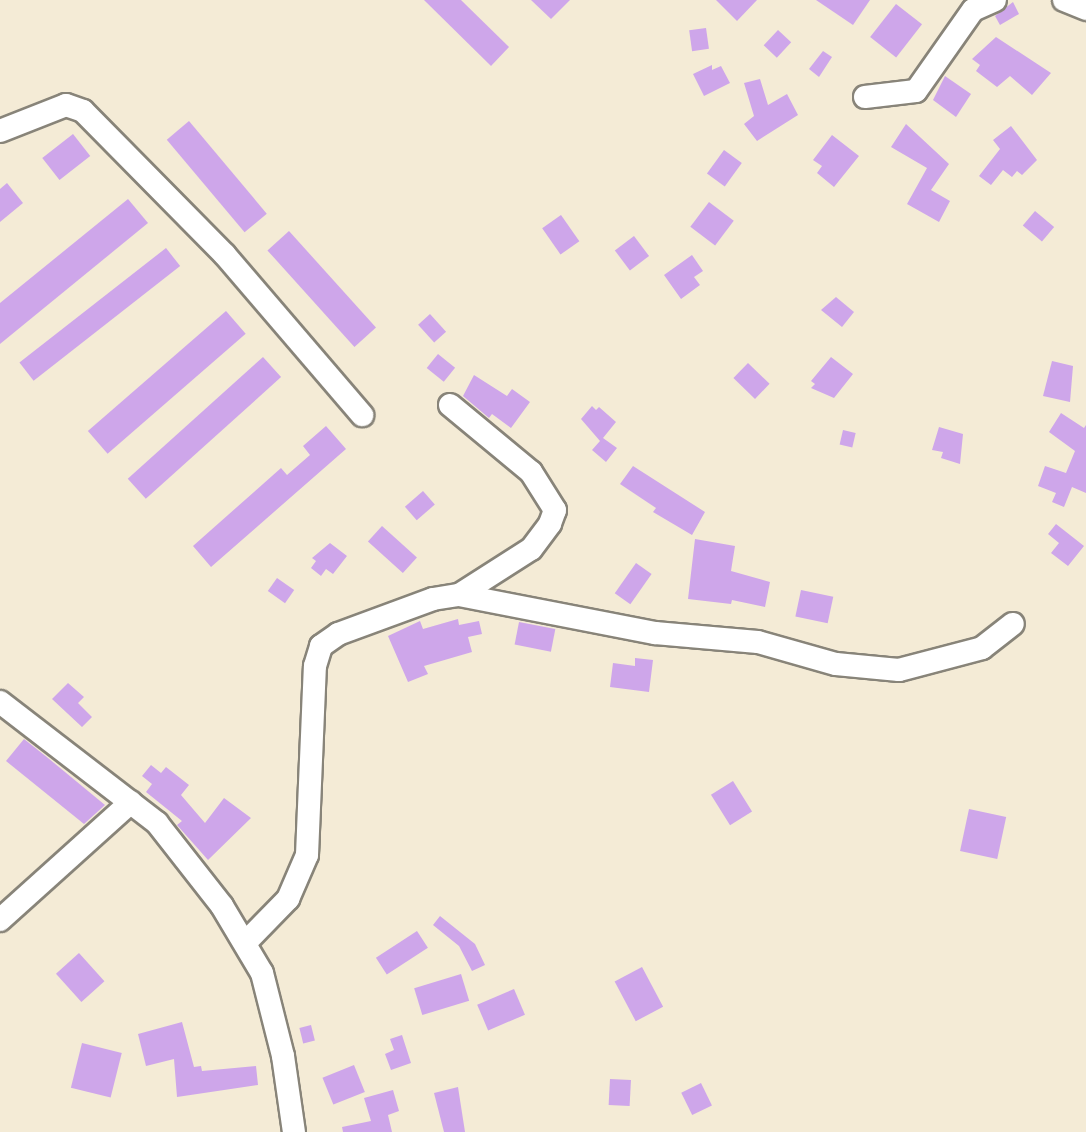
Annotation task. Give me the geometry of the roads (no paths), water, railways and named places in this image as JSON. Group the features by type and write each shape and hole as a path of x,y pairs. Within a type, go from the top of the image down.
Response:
{"street":[{"path":"866,97 916,91 973,10 995,0"},
{"path":"1064,0 1086,9"},
{"path":"0,131 66,106 83,111 225,255 362,415"},
{"path":"450,405 531,472 555,510 550,524 531,549 460,595"},
{"path":"246,943 288,899 307,855 316,666 321,646 338,634 433,600 460,595 551,609 655,633 758,642 836,664 899,670 982,648 1013,624"},
{"path":"0,702 131,802 180,850 246,943 274,1010 294,1132"},
{"path":"0,920 131,802"}]}
